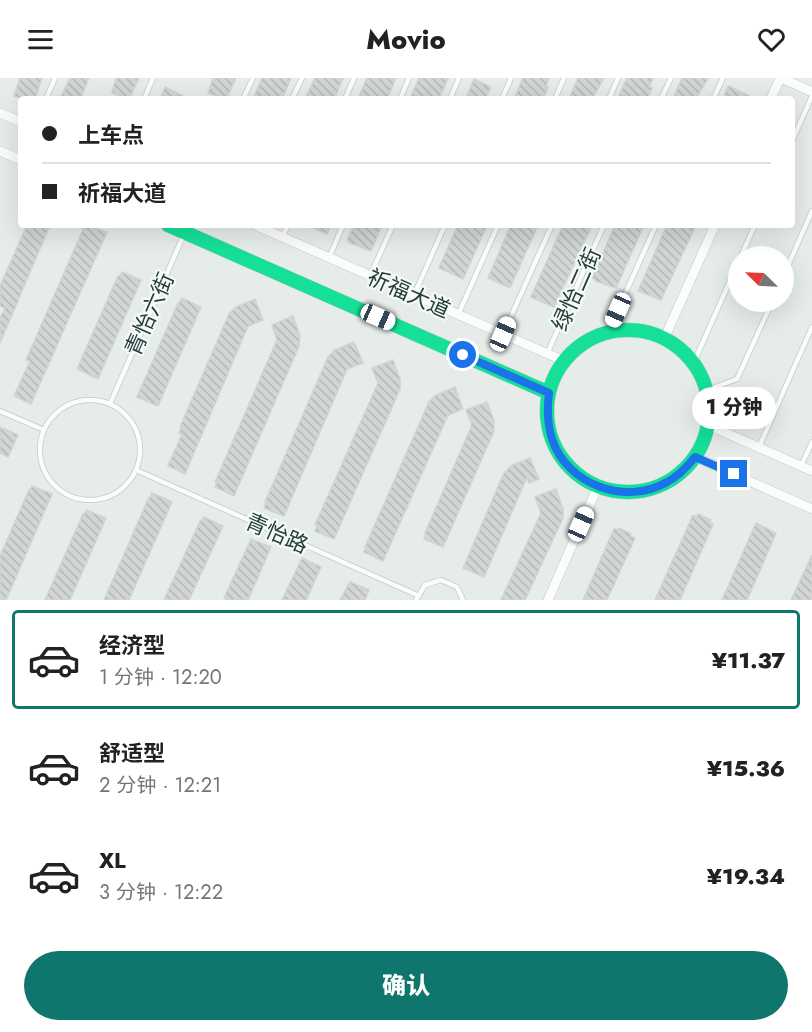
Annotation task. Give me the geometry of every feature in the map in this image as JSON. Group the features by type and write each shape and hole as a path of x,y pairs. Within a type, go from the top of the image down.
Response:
{"street":[{"path":"772,96 781,78 812,94"},
{"path":"0,113 18,121"},
{"path":"0,151 18,159"},
{"name":"祈福大道","path":"262,228 564,361"},
{"path":"665,337 714,228"},
{"path":"187,229 549,393"},
{"path":"627,329 646,331 665,337 681,348 694,362 707,390 710,408 708,425 695,457 675,477 650,489 624,492 598,486 583,479 571,469 556,448 548,426 549,393 555,376 564,361 576,348 591,338 627,329"},
{"path":"708,425 812,471"},
{"path":"695,457 812,509"},
{"path":"548,600 598,486"}],"lane":[{"path":"47,96 55,78"},
{"path":"145,96 153,78"},
{"path":"244,96 253,78"},
{"path":"293,96 302,78"},
{"path":"346,96 354,78"},
{"path":"401,96 409,78"},
{"path":"451,96 459,78"},
{"path":"503,96 512,78"},
{"path":"556,96 564,78"},
{"path":"610,96 618,78"},
{"path":"662,96 670,78"},
{"path":"714,96 723,78"},
{"path":"795,134 812,94"},
{"path":"794,252 812,211"},
{"path":"282,237 286,228"},
{"path":"329,258 342,228"},
{"path":"370,276 392,228"},
{"path":"414,295 444,228"},
{"path":"458,315 497,228"},
{"path":"503,334 551,228"},
{"name":"绿怡二街","path":"547,354 603,228"},
{"path":"608,332 655,228"},
{"path":"746,246 754,228"},
{"name":"青怡六街","path":"110,404 187,229"},
{"path":"694,362 728,286"},
{"path":"707,390 737,379 767,312"},
{"path":"759,447 812,327"},
{"path":"93,400 110,404 124,414 135,428 140,445 136,470 126,485 104,499 86,501 69,496 55,487 41,464 39,447 44,430 53,415 68,405 93,400"},
{"path":"0,411 44,430"},
{"path":"801,466 812,442"},
{"name":"青怡路","path":"136,470 417,597 424,585 441,580 457,587 463,600"}],"building":[{"path":"20,78 42,78 36,96 14,96"},
{"path":"70,78 89,78 81,96 61,96"},
{"path":"116,78 139,78 130,96 112,93"},
{"path":"213,78 236,78 227,96 208,93"},
{"path":"262,78 291,78 283,96 254,96"},
{"path":"315,78 343,78 335,96 306,96"},
{"path":"367,78 396,78 388,96 359,96"},
{"path":"419,78 448,78 440,96 411,96"},
{"path":"523,78 549,78 544,96 515,96"},
{"path":"578,78 604,78 594,96 570,96"},
{"path":"627,78 653,78 648,96 619,96"},
{"path":"682,78 708,78 698,96 674,96"},
{"path":"474,79 491,87 486,96 467,96"},
{"path":"728,86 750,96 724,96"},
{"path":"165,87 183,96 161,96"},
{"path":"26,228 49,228 0,343 0,318 5,308 0,306 0,286"},
{"path":"84,228 94,228 107,232 31,404 14,396 30,361 26,360"},
{"path":"313,228 330,228 327,234"},
{"path":"353,228 381,228 371,251 347,240"},
{"path":"457,228 486,228 463,279 439,268"},
{"path":"510,228 537,228 510,288 488,278"},
{"path":"562,228 591,228 554,307 531,297"},
{"path":"614,228 643,228 616,288 592,278"},
{"path":"666,228 695,228 661,300 638,291"},
{"path":"122,272 141,280 98,379 77,369 118,276"},
{"path":"182,298 201,307 158,406 137,397"},
{"path":"255,299 263,320 248,326 185,474 168,466 182,434 179,433 180,427 229,314 236,307"},
{"path":"293,316 300,336 299,346 234,496 215,487 217,483 215,482 277,340 272,325"},
{"path":"354,342 363,363 347,369 284,516 264,508 328,357 335,350"},
{"path":"393,360 400,379 400,389 334,539 315,531 317,526 315,525 378,383 372,368"},
{"path":"455,387 463,409 448,415 383,561 364,552 429,402 435,396"},
{"path":"487,402 494,421 494,431 443,547 424,539 425,533 472,425 466,410"},
{"path":"0,427 18,435 8,457 0,453"},
{"path":"530,458 539,479 529,483 527,477 484,577 463,568 504,473 511,466"},
{"path":"32,486 52,494 6,600 0,600 0,556"},
{"path":"556,489 563,509 563,518 525,600 501,600 541,513 535,497"},
{"path":"152,493 172,502 129,600 104,600 149,497"},
{"path":"86,510 106,518 70,600 45,600 83,514"},
{"path":"698,514 711,520 710,523 713,524 680,600 655,600 693,515 697,517"},
{"path":"204,517 223,526 189,600 164,600 200,521"},
{"path":"756,523 776,533 747,600 722,600"},
{"path":"619,528 635,538 607,600 583,600 614,529"},
{"path":"251,539 271,547 248,600 228,600 224,598"},
{"path":"812,555 812,600 791,600"},
{"path":"302,558 321,567 306,600 282,600"},
{"path":"350,582 369,590 365,600 340,600"}],"traffic: fast":[{"path":"175,228 549,393"},
{"path":"628,330 644,331 659,336 673,343 685,354 696,366 703,380 708,395 709,411 708,427 703,442 696,456 685,468 673,479 659,486 644,491 628,492 612,491 597,486 583,479 571,468 560,456 553,442 548,427 547,411 548,395 553,380 560,366 571,354 583,343 597,336 612,331 628,330"}],"route":[{"path":"463,355 549,393 548,426 560,456 583,479 598,486 615,491 633,492 650,489 667,483 682,472 695,457 734,474"}]}
